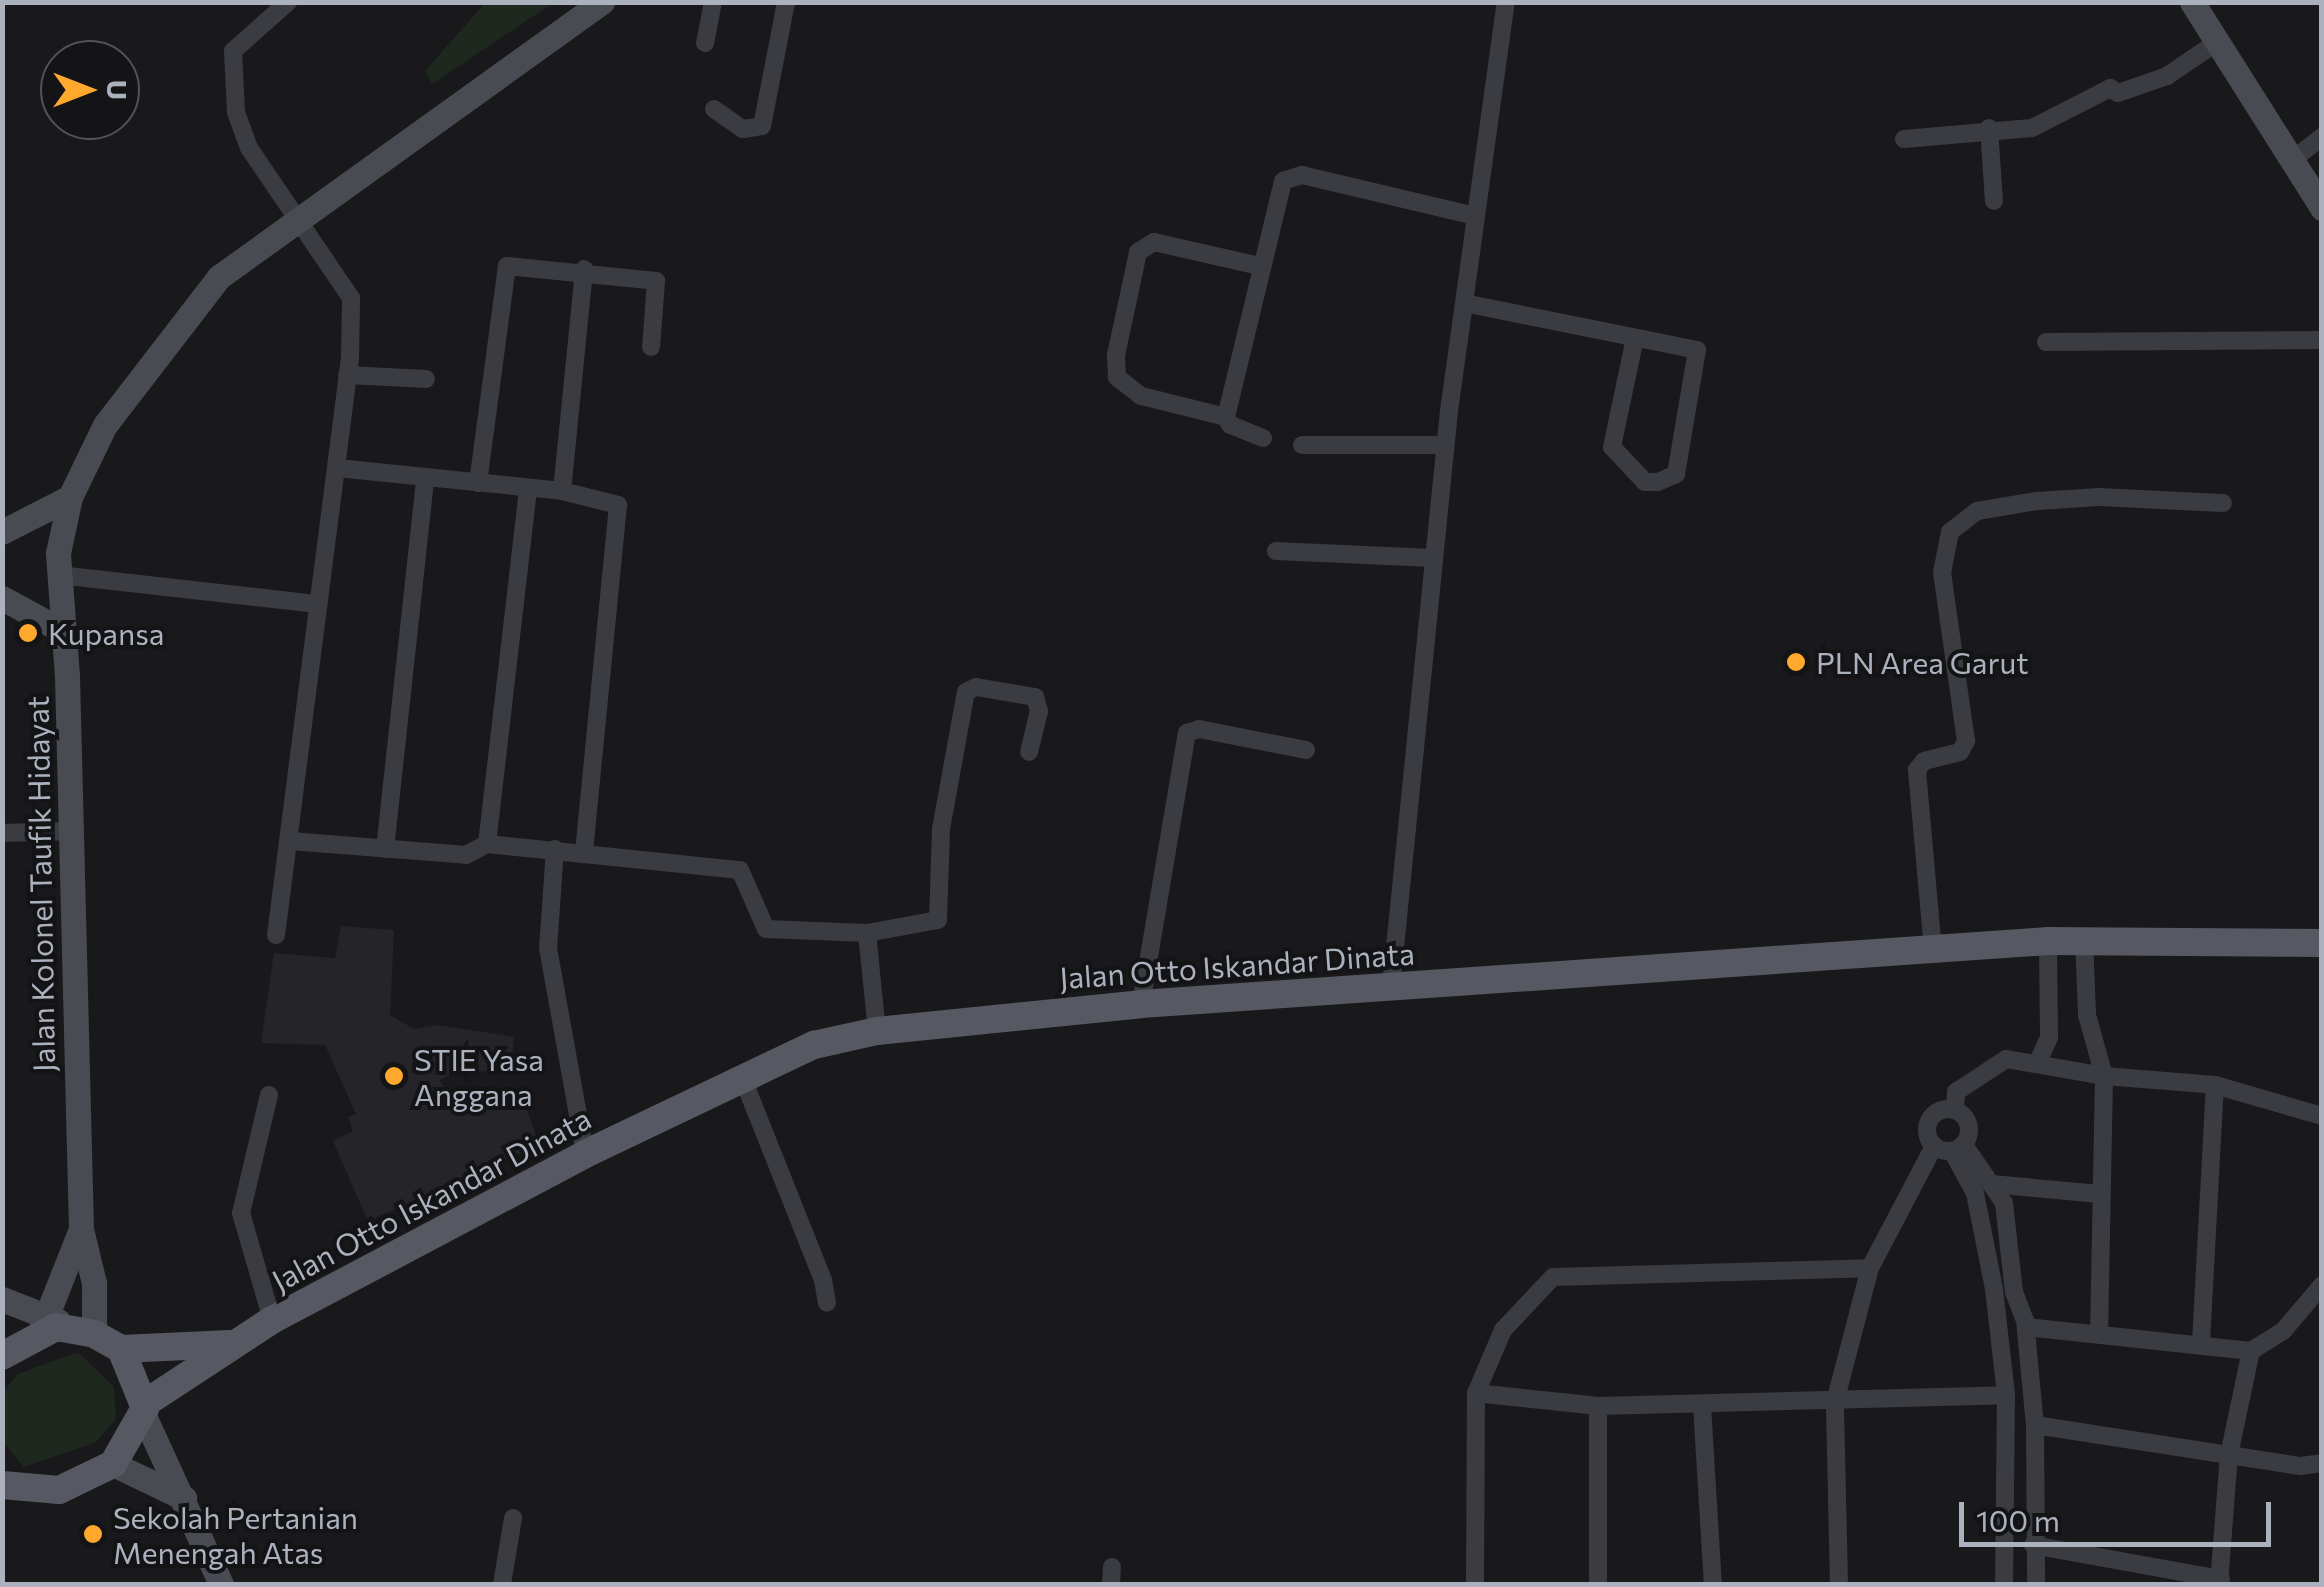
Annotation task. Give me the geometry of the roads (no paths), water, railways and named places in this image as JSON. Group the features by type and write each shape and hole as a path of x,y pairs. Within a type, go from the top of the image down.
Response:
{"main road":[{"path":"2192,2 2322,208"},
{"name":"Jalan Kolonel Taufik Hidayat","path":"81,1229 72,831 59,575 70,497 105,426 218,277 592,6"},
{"path":"2,532 70,497"},
{"path":"2,598 61,630"},
{"name":"Jalan Otto Iskandar Dinata","path":"144,1410 232,1344 272,1320 585,1154 814,1045 877,1031 1142,1004 2048,940 2322,943"},
{"path":"2,1356 43,1325 81,1229"},
{"path":"81,1229 94,1283 84,1332"},
{"path":"2,1299 43,1325 84,1332 121,1349 232,1344"},
{"path":"121,1349 221,1584"},
{"path":"3,1484 59,1490 112,1464 144,1410"},
{"path":"112,1464 184,1498"}],"street":[{"path":"276,936 337,468 351,298 300,217 249,148 230,73 237,44 288,2"},
{"path":"705,44 712,2"},
{"path":"714,109 743,129 762,126 786,2"},
{"path":"1391,987 1432,558 1506,2"},
{"path":"1904,139 1989,128 2032,128 2110,88 2118,93 2167,76 2217,42"},
{"path":"1989,128 1994,201"},
{"path":"2291,161 2322,137"},
{"path":"1263,438 1230,426 1226,417 1278,190 1293,175 1475,216"},
{"path":"1226,417 1141,396 1117,376 1116,355 1138,252 1154,242 1260,266"},
{"path":"478,483 507,266 584,269 656,281 651,347"},
{"path":"562,491 584,269"},
{"path":"1464,303 1697,350 1676,474 1658,482 1645,482 1612,447 1635,338"},
{"path":"2046,342 2322,340"},
{"path":"347,375 426,379"},
{"path":"1302,445 1446,445"},
{"path":"337,468 562,491 611,499 621,514 584,854"},
{"path":"385,849 425,478"},
{"path":"487,844 528,488"},
{"path":"1933,950 1917,770 1924,761 1960,752 1966,742 1942,573 1950,532 1978,511 2037,501 2099,496 2223,504"},
{"path":"1276,551 1432,558"},
{"path":"59,575 318,604"},
{"path":"290,841 466,854 487,844 638,864 740,870 766,929 867,933 938,920 941,829 966,692 976,687 1035,697 1039,711 1029,752"},
{"path":"1142,1004 1187,732 1198,729 1306,750"},
{"path":"2,832 72,831"},
{"path":"555,850 548,948 585,1154"},
{"path":"867,933 877,1031"},
{"path":"2084,938 2086,1014 2104,1076 2099,1332"},
{"path":"2038,1062 2049,1037 2048,940"},
{"path":"1839,1584 1835,1402 1870,1268 1969,1124 1955,1110 1956,1092 2006,1058 2104,1076 2215,1085 2322,1116"},
{"path":"743,1079 823,1280 827,1304"},
{"path":"2200,1342 2215,1085"},
{"path":"269,1095 241,1213 272,1320"},
{"path":"1955,1110 1930,1120 1975,1193 2006,1395 2004,1584"},
{"path":"1950,1147 1992,1184 2004,1203 2010,1266 2026,1328 2035,1426 2032,1545 2036,1584"},
{"path":"1992,1184 2100,1194"},
{"path":"1475,1584 1476,1393 1503,1330 1552,1277 1870,1268"},
{"path":"2026,1328 2200,1342 2251,1351 2284,1330 2322,1285"},
{"path":"2032,1545 2220,1582 2230,1455 2251,1351"},
{"path":"1476,1393 1598,1406 2006,1395"},
{"path":"1598,1406 1598,1584"},
{"path":"1702,1406 1713,1584"},
{"path":"2035,1426 2301,1466 2322,1463"},
{"path":"502,1584 513,1518"}],"place":[{"name":"Kupansa","path":"28,633"},
{"name":"PLN Area Garut","path":"1796,662"},
{"name":"STIE Yasa Anggana","path":"394,1076"},
{"name":"Sekolah Pertanian Menengah Atas","path":"93,1534"}]}
